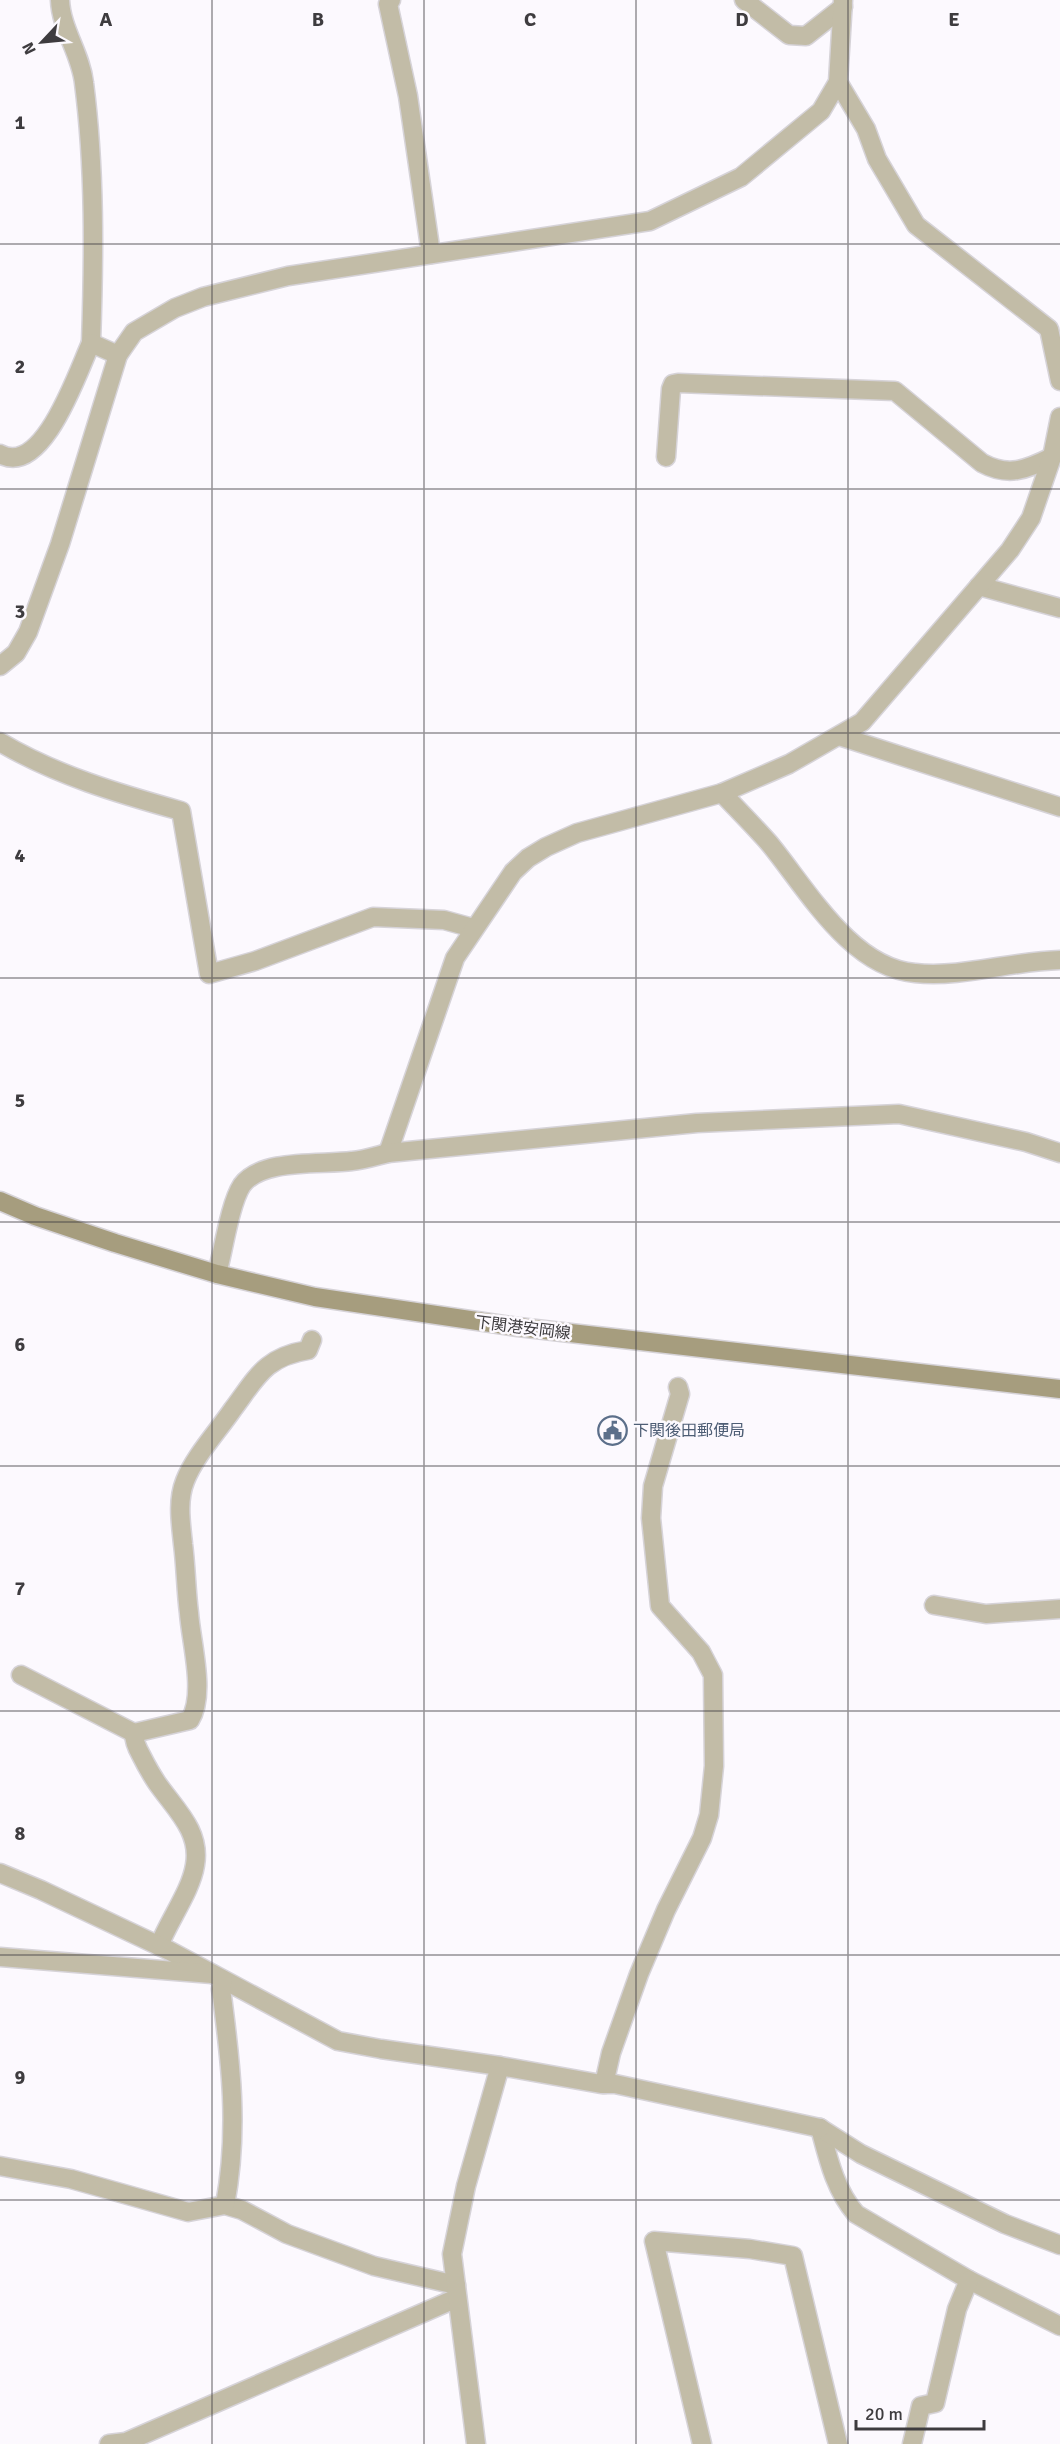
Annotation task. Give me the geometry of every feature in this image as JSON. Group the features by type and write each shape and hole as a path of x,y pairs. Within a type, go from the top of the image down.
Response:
{"main road":[{"name":"下関港安岡線","path":"0,1201 115,1243 217,1274 315,1297 518,1327 1060,1389"}],"street":[{"path":"0,454 18,458 28,454 43,441 91,343 92,247 87,105 83,70 65,24 60,0"},
{"path":"391,0 388,4 408,96 431,254"},
{"path":"744,0 789,35 806,36 843,3"},
{"path":"0,666 16,652 28,632 60,544 118,355 134,332 175,308 203,297 288,276 650,221 741,177 821,111 838,82 843,3"},
{"path":"838,82 866,129 887,178 916,225 1049,329 1060,381"},
{"path":"91,343 118,355"},
{"path":"666,457 671,389 673,384 678,383 895,391 991,468 1011,472 1052,457"},
{"path":"388,1153 455,958 473,928 513,872 528,858 546,847 577,833 722,793 789,764 862,722 1010,550 1031,518 1052,457 1060,417"},
{"path":"979,586 1060,608"},
{"path":"839,736 1060,807"},
{"path":"0,742 15,751 108,790 181,811 209,974 255,961 373,918 444,920 473,928"},
{"path":"722,793 767,841 853,945 876,962 892,969 914,974 955,973 1021,963 1060,960"},
{"path":"217,1274 234,1204 241,1186 254,1173 280,1167 353,1161 388,1153 697,1123 899,1114 1026,1142 1060,1153"},
{"path":"21,1674 134,1733 190,1720 194,1714 196,1670 180,1515 185,1482 205,1449 266,1365 294,1353 308,1350 312,1340"},
{"path":"604,2084 611,2053 639,1974 666,1910 702,1838 709,1815 713,1776 713,1675 701,1652 660,1606 651,1518 653,1486 681,1394 678,1387"},
{"path":"934,1605 986,1614 1060,1609"},
{"path":"134,1733 134,1740 149,1772 184,1818 193,1835 195,1847 196,1863 192,1878 168,1923 159,1946"},
{"path":"0,1873 159,1946 339,2040 381,2049 615,2084 820,2128 871,2159 1005,2224 1060,2245"},
{"path":"0,1957 218,1977"},
{"path":"218,1977 222,1989 232,2068 234,2122 230,2177 225,2205"},
{"path":"476,2444 452,2254 466,2186 500,2066"},
{"path":"820,2128 833,2175 849,2206 856,2214 969,2280 1060,2326"},
{"path":"0,2166 71,2180 188,2212 225,2205 242,2210 287,2234 355,2259 457,2291"},
{"path":"702,2444 654,2241 750,2249 793,2256 838,2444"},
{"path":"912,2444 921,2406 935,2403 957,2309 969,2280"},
{"path":"110,2444 126,2442 457,2291"}],"place":[{"name":"下関後田郵便局","path":"612,1430"}]}
